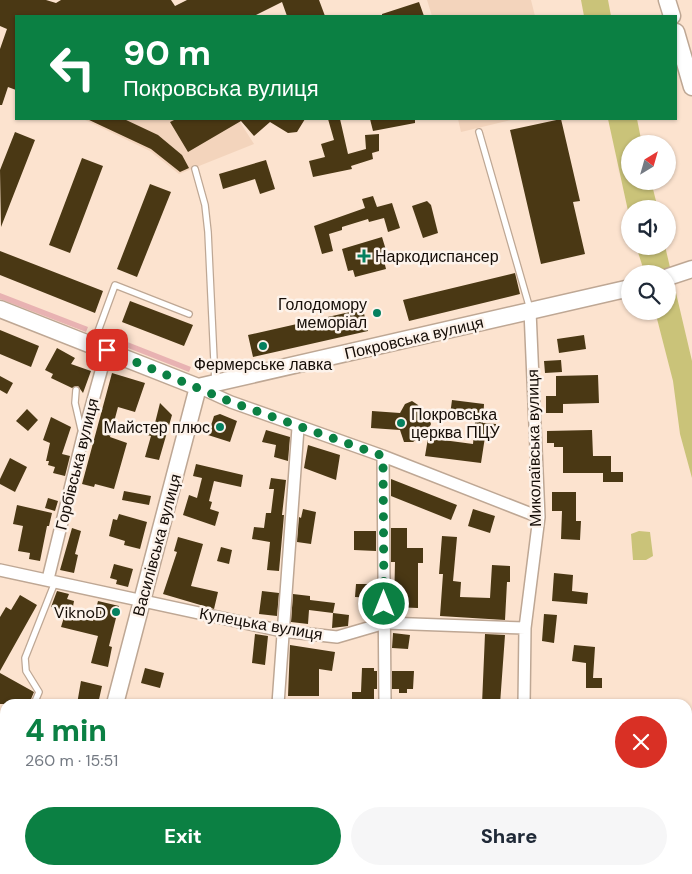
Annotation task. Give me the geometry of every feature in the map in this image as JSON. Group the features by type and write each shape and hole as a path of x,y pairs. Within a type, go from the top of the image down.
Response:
{"street":[{"path":"667,0 672,15"},
{"path":"677,34 688,62 692,87"},
{"path":"676,274 692,269"},
{"name":"Покровська вулиця","path":"198,387 621,290"},
{"path":"0,309 100,347 298,428 383,456 539,517"},
{"name":"Миколаївська вулиця","path":"524,699 525,628 539,517 530,311"},
{"name":"Горбівська вулиця","path":"52,580 100,347"},
{"name":"Василівська вулиця","path":"116,699 198,387"},
{"path":"278,699 298,428"},
{"path":"383,456 385,699"},
{"name":"Купецька вулиця","path":"2,572 52,580 282,631 337,637 385,623 525,628"}],"lane":[{"path":"479,132 530,311"},
{"path":"195,168 205,205 208,232 215,384"},
{"path":"100,347 115,285 190,314"},
{"path":"76,390 75,403 83,436"},
{"path":"36,699 39,692 26,671 24,658 52,580"}],"shaded area":[{"path":"427,0 531,0 535,15 432,15"},
{"path":"581,0 608,0 611,15 584,15"},
{"path":"85,120 239,120 254,144 179,174 150,151"},
{"path":"458,120 511,120 461,132"},
{"path":"608,120 637,120 640,135 621,135 621,179"},
{"path":"623,190 653,190 656,200 626,200"},
{"path":"639,255 667,255 669,265 642,265"},
{"path":"0,293 88,327 86,332 0,299"},
{"path":"676,293 692,361 692,478 680,434 673,381 657,320 676,320"},
{"path":"107,334 191,367 189,372 105,339"},
{"path":"639,531 650,532 653,556 646,560 633,560 631,534"}],"building":[{"path":"0,0 46,0 56,3 61,0 171,0 175,6 187,0 319,0 325,15 287,15 282,2 256,15 15,15 15,90 8,87 2,105 0,105 0,49 7,29 0,26"},
{"path":"419,2 424,15 382,15"},
{"path":"89,120 126,120 158,135 182,155 189,168 180,172 151,149"},
{"path":"174,120 304,120 297,132 288,133 270,122 254,136 241,121 188,152 170,122"},
{"path":"328,120 340,120 348,154 366,149 365,135 379,134 379,151 372,153 373,159 351,166 352,169 313,177 309,161 325,157 321,144 334,140"},
{"path":"370,120 415,120 415,123 373,131"},
{"path":"561,120 580,201 573,202 585,254 541,264 510,130"},
{"path":"15,132 35,140 1,227 0,170"},
{"path":"82,158 103,166 70,253 49,245"},
{"path":"266,160 275,189 260,194 255,179 223,189 219,174"},
{"path":"150,184 171,192 137,277 117,269"},
{"path":"373,196 377,207 392,203 400,228 388,232 384,218 369,222 368,219 342,227 342,230 329,234 333,251 322,254 314,226 365,208 362,199"},
{"path":"427,201 431,205 438,233 423,238 412,206"},
{"path":"382,237 389,260 384,261 386,269 355,277 353,270 348,271 342,249"},
{"path":"0,251 103,291 95,313 0,275"},
{"path":"515,273 520,294 409,321 403,300"},
{"path":"130,301 193,325 184,346 122,322"},
{"path":"363,309 368,331 253,357 248,335"},
{"path":"0,330 39,346 31,367 0,354"},
{"path":"584,335 586,349 559,353 557,339"},
{"path":"57,348 75,358 71,364 91,371 83,393 78,386 72,388 51,378 53,374 45,370"},
{"path":"561,360 562,372 545,373 544,361"},
{"path":"112,373 145,383 135,412 118,407 110,437 127,443 114,489 95,484 94,487 82,484"},
{"path":"598,375 599,403 563,404 563,413 546,413 546,396 556,396 556,376"},
{"path":"0,376 13,383 7,394 0,390"},
{"path":"452,400 484,404 483,423 496,424 495,438 485,437 481,463 425,456 428,438 473,444 475,422 469,421 469,418 450,415"},
{"name":"Покровська церква ПЦУ","path":"412,401 418,405 422,415 429,419 431,424 427,432 413,442 404,442 400,430 371,428 372,411 400,413 405,404"},
{"path":"160,403 172,415 159,460 145,457 151,436 144,434 147,425 154,427"},
{"path":"27,409 38,420 28,431 16,421"},
{"path":"220,414 237,421 230,442 208,435 214,416"},
{"path":"51,417 71,427 62,454 70,456 65,476 53,473 55,467 48,465 49,461 46,461 50,443 43,440"},
{"path":"266,430 290,437 288,461 274,457 276,445 262,442"},
{"path":"592,430 593,456 611,456 611,472 623,472 623,482 603,482 603,473 563,473 563,447 554,447 554,443 547,443 547,431"},
{"path":"308,445 340,455 336,480 304,468"},
{"path":"10,458 27,467 15,492 0,484 0,479"},
{"path":"196,464 243,475 241,487 214,481 209,501 212,502 210,509 219,512 215,526 183,515 189,495 197,498 202,478 193,476"},
{"path":"271,478 286,480 279,571 267,570 270,542 252,539 254,527 264,528 266,513 271,513 274,489 269,489"},
{"path":"391,479 457,505 451,520 391,496"},
{"path":"124,491 151,496 149,505 122,500"},
{"path":"552,492 576,492 576,521 581,521 580,540 561,539 562,511 552,511"},
{"path":"48,498 58,501 55,511 45,508"},
{"path":"17,505 52,513 49,526 47,526 40,561 29,559 30,553 18,551 23,526 13,524"},
{"path":"303,509 316,512 311,544 297,542 299,517 301,518"},
{"path":"473,509 495,516 490,533 468,526"},
{"path":"119,514 147,522 140,549 124,545 125,541 109,536 113,519 117,520"},
{"path":"72,528 81,531 75,554 78,555 74,573 60,570"},
{"path":"391,528 407,528 407,548 423,548 423,563 418,563 418,608 394,607 395,562 391,562"},
{"path":"354,531 376,531 376,551 354,550"},
{"path":"442,536 457,537 453,581 461,582 460,597 490,598 492,565 510,566 510,582 507,582 505,620 440,616 443,574 439,574"},
{"path":"178,537 203,544 191,586 218,592 214,609 163,594 177,552 174,551"},
{"path":"221,547 232,550 229,564 217,561"},
{"path":"114,564 133,569 128,587 116,584 117,580 110,578"},
{"path":"554,573 573,575 572,591 588,593 587,604 552,601"},
{"path":"356,584 373,584 373,598 355,597"},
{"path":"57,591 69,594 67,599 74,601 72,612 51,607"},
{"path":"262,591 279,593 277,616 259,614"},
{"path":"293,594 310,596 310,600 335,603 333,613 309,610 308,624 291,622"},
{"path":"20,595 37,605 0,671 0,617 6,607 11,610"},
{"path":"98,601 119,606 109,646 112,647 108,667 91,663 98,636 61,627 65,614 93,621"},
{"path":"333,613 349,615 348,626 332,628"},
{"path":"544,614 557,615 554,643 542,641"},
{"path":"393,633 410,635 408,649 392,648"},
{"path":"255,634 268,636 265,665 252,663"},
{"path":"485,634 505,635 500,699 482,699"},
{"path":"290,645 335,652 332,671 319,669 319,696 288,696"},
{"path":"574,645 595,647 593,678 602,678 602,688 586,688 586,663 572,661"},
{"path":"145,668 164,673 160,688 141,683"},
{"path":"362,668 374,668 374,671 377,671 377,689 374,689 374,699 352,699 352,692 361,692"},
{"path":"392,671 414,671 413,689 407,689 407,693 399,693 399,689 392,689"},
{"path":"0,673 34,692 31,699 0,699"},
{"path":"81,681 102,686 99,699 78,699"}],"place":[{"name":"Наркодиспансер","path":"364,256"},
{"name":"Голодомору меморіал","path":"377,313"},
{"name":"Фермерське лавка","path":"263,346"},
{"name":"Покровська церква ПЦУ","path":"401,423"},
{"name":"Майстер плюс","path":"220,427"},
{"name":"ViknoD","path":"116,612"}],"route":[{"path":"107,350 298,428 383,456 384,604"}]}
